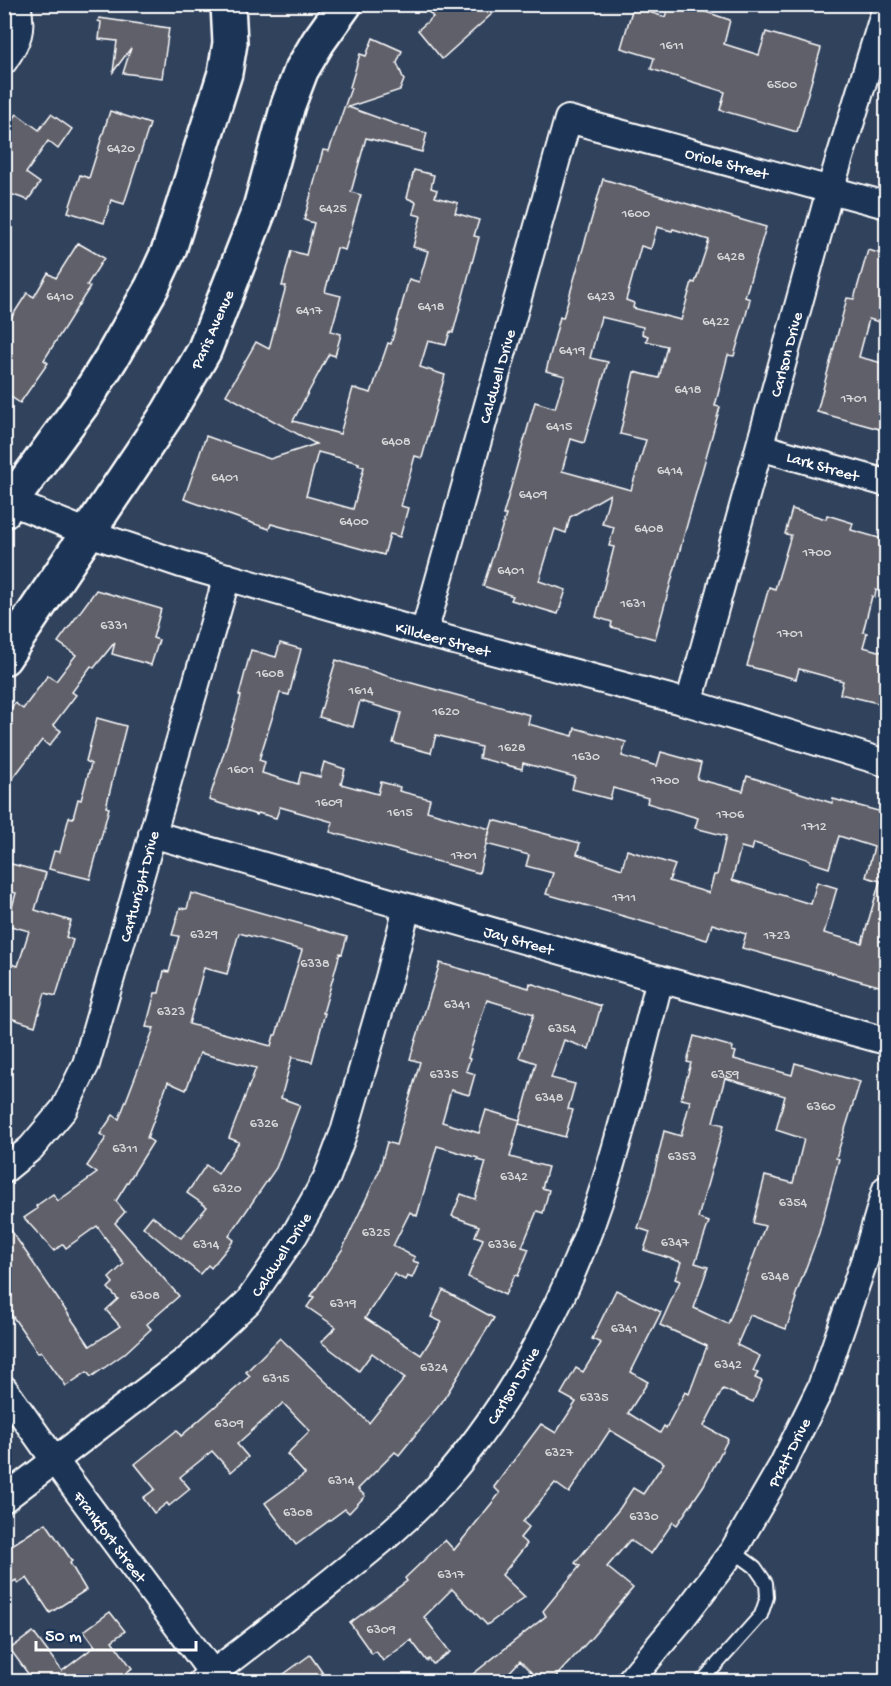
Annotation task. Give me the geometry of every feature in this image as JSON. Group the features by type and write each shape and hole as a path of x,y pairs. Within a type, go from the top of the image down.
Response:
{"street":[{"path":"4,61 20,34 21,19 17,4"},
{"path":"7,504 83,403 152,287 169,250 225,73 230,43 228,4"},
{"name":"Paris Avenue","path":"4,658 86,532 168,413 204,351 260,208 288,105 301,71 345,4"},
{"name":"Carlson Drive","path":"689,703 830,190 886,7"},
{"name":"Oriole Street","path":"568,119 886,205"},
{"name":"Caldwell Drive","path":"424,633 568,119"},
{"name":"Lark Street","path":"760,447 886,483"},
{"name":"Killdeer Street","path":"7,504 137,551 424,633 689,703 886,763"},
{"name":"Cartwright Drive","path":"4,1170 31,1148 64,1109 86,1064 227,577"},
{"name":"Jay Street","path":"152,834 886,1041"},
{"name":"Caldwell Drive","path":"4,1499 186,1360 248,1302 295,1234 327,1177 345,1129 407,907"},
{"name":"Carlson Drive","path":"211,1679 394,1532 445,1480 482,1433 517,1380 552,1316 607,1178 660,979"},
{"name":"Pratt Drive","path":"629,1682 733,1551 782,1466 821,1387 869,1247 886,1189"},
{"name":"Frankfort Street","path":"4,1389 211,1679"}],"lane":[{"path":"701,1682 761,1615 767,1597 766,1583 755,1567 733,1551"}],"building":[{"path":"422,4 503,4 442,59 418,30 433,17"},
{"path":"669,4 682,4 730,20 724,44 759,55 766,32 821,48 797,132 720,110 725,92 651,69 654,58 621,48 633,7 665,17"},
{"path":"99,18 169,28 162,78 123,73 131,48 113,72 117,41 99,39 101,22 98,21"},
{"path":"373,38 402,51 397,63 404,80 400,90 348,107 427,133 422,152 366,138 351,192 361,195 345,250 337,248 325,292 341,296 331,331 341,334 335,356 329,354 293,421 340,434 353,388 371,393 388,343 391,344 409,279 419,282 428,251 413,247 421,216 413,214 416,202 407,198 414,170 434,175 431,188 437,190 435,197 458,203 455,213 479,220 474,236 479,237 453,333 450,332 446,345 428,341 420,367 445,375 422,458 415,456 401,506 408,508 400,537 390,534 384,555 271,524 269,529 184,499 206,436 270,459 316,444 226,395 256,342 269,349 286,286 282,286 291,251 306,255 314,223 304,220 323,150 329,151 360,54 366,56","holes":["318,452 359,463 358,465 364,467 353,509 306,496"]},
{"path":"110,111 150,124 124,204 111,200 104,223 68,212 80,175 89,178"},
{"path":"17,114 39,130 51,114 72,129 58,149 48,141 26,173 40,183 28,200 4,192 4,131"},
{"path":"603,179 766,227 745,297 750,299 746,315 734,356 728,355 715,406 720,407 655,639 611,627 612,622 596,617 614,547 609,546 614,527 602,524 610,494 570,517 566,533 555,529 539,581 566,590 558,614 511,600 513,596 483,586 506,515 503,515 535,402 555,408 565,376 546,371 560,317 563,318","holes":["657,227 672,231 673,229 709,240 695,283 692,282 681,320 633,308 634,303 626,300 641,246 651,249","601,317 643,327 642,334 648,336 646,341 667,346 659,378 634,372 620,434 646,440 631,490 562,471 571,439 584,443 608,362 590,358"]},
{"path":"78,243 104,258 87,285 90,287 44,360 48,363 20,403 4,392 4,329 27,293 34,297 48,273 56,278"},
{"path":"868,250 886,255 886,324 869,319 859,357 886,364 886,418 883,430 817,412 847,298 854,299"},
{"path":"792,509 826,519 827,515 853,523 851,530 886,540 886,593 876,590 875,597 872,596 863,632 867,633 863,647 886,653 886,705 840,694 843,681 799,669 796,679 747,666 769,587 775,589 791,535 785,534"},
{"path":"96,590 161,609 153,638 159,640 151,665 112,654 115,642 94,668 91,666 72,692 76,695 53,725 61,731 49,746 42,740 4,790 4,718 15,703 23,709 48,675 56,681 76,655 58,642"},
{"path":"280,643 301,649 289,695 280,693 259,760 265,762 262,773 298,784 301,772 320,777 324,762 345,769 341,784 378,794 381,782 400,787 399,791 430,799 427,811 490,829 479,873 330,832 333,822 280,807 276,818 258,813 257,815 209,800 237,711 251,650 276,657"},
{"path":"336,660 530,715 528,724 573,736 575,728 626,742 622,756 657,766 661,752 701,763 697,779 743,791 747,776 832,803 833,799 886,813 886,988 742,948 746,934 712,924 707,940 546,894 553,873 526,866 529,855 486,844 493,820 580,843 577,854 622,869 627,850 675,865 669,881 709,893 714,875 717,875 726,836 695,828 698,818 647,803 648,798 613,788 610,799 572,789 575,777 523,763 522,769 479,758 481,747 436,735 431,753 393,743 401,713 360,701 353,727 319,717","holes":["839,836 874,847 866,877 880,881 862,943 824,933 837,888 817,882 811,904 732,880 741,847 752,850 754,843 829,868"]},
{"path":"97,718 126,726 106,807 109,808 90,879 49,869 54,851 60,852 69,817 73,818 78,799 81,800 91,764 86,761"},
{"path":"4,862 46,873 35,910 71,921 66,937 73,940 56,996 45,993 35,1026 4,1016 4,962 18,966 29,931 7,925 16,893 4,890"},
{"path":"191,893 347,937 342,954 340,953 323,1013 325,1013 312,1062 292,1057 281,1098 300,1105 276,1168 229,1236 234,1240 211,1268 208,1265 200,1274 143,1227 152,1216 181,1238 207,1207 187,1193 206,1165 218,1174 239,1142 229,1138 256,1068 200,1053 186,1090 168,1082 147,1138 153,1142 116,1201 125,1212 115,1223 179,1296 147,1324 151,1329 124,1354 91,1377 87,1372 66,1386 41,1351 38,1353 4,1304 4,1220 90,1346 120,1326 106,1310 118,1299 108,1288 113,1283 109,1278 124,1264 97,1226 66,1248 63,1244 54,1251 24,1218 53,1194 58,1201 97,1173 87,1166 106,1138 100,1134 113,1115 119,1119 154,1028 146,1027 155,993 159,993 164,971 169,972 179,936 172,935 180,908 187,909","holes":["239,933 302,950 271,1046 189,1024 204,968 227,974"]},
{"path":"440,963 529,988 530,983 601,1006 589,1049 564,1040 551,1078 575,1084 568,1109 573,1110 565,1137 519,1124 536,1063 519,1057 534,1014 487,1000 468,1058 470,1059 466,1071 475,1074 469,1095 451,1090 442,1122 479,1133 486,1110 520,1120 510,1157 548,1167 542,1188 549,1190 543,1213 537,1211 522,1247 529,1249 518,1276 515,1275 505,1295 468,1277 483,1239 475,1236 479,1226 452,1216 461,1194 475,1199 486,1162 437,1146 417,1216 410,1212 393,1246 415,1257 413,1261 419,1263 412,1278 407,1276 405,1280 394,1274 365,1318 421,1355 442,1322 431,1317 443,1290 494,1318 442,1402 399,1455 395,1452 358,1489 365,1496 349,1513 345,1509 296,1545 265,1503 305,1474 287,1454 310,1431 283,1403 237,1444 248,1457 231,1472 212,1451 180,1477 190,1489 169,1506 167,1503 154,1513 143,1498 155,1489 135,1464 177,1430 181,1436 250,1376 246,1372 280,1338 369,1423 405,1378 372,1353 359,1371 321,1342 336,1327 307,1307 314,1297 311,1296 342,1250 379,1171 387,1142 396,1145 420,1062 410,1059"},
{"path":"694,1036 733,1047 732,1051 736,1052 734,1059 792,1075 795,1063 860,1082 836,1158 839,1159 819,1233 795,1297 797,1298 786,1329 750,1315 737,1345 760,1356 753,1371 758,1373 755,1378 762,1381 753,1402 723,1389 704,1426 728,1439 704,1485 677,1525 673,1522 651,1554 630,1540 607,1567 633,1588 551,1682 541,1682 520,1661 500,1682 463,1682 546,1616 543,1611 580,1566 575,1563 620,1508 633,1488 643,1494 664,1463 610,1430 569,1493 555,1483 523,1522 529,1527 520,1538 527,1544 502,1575 525,1597 487,1625 452,1589 424,1617 450,1652 433,1664 429,1659 427,1661 411,1640 383,1661 376,1651 372,1654 350,1623 407,1581 405,1578 445,1540 454,1550 500,1493 494,1487 541,1424 556,1433 576,1402 561,1394 576,1368 583,1372 601,1343 592,1339 616,1290 661,1312 631,1372 648,1382 628,1413 660,1433 664,1426 666,1428 685,1392 689,1394 707,1346 660,1325 680,1281 675,1279 681,1262 644,1250 650,1232 638,1228 650,1191 664,1131 681,1136 690,1101 681,1099 691,1063 687,1062","holes":["725,1078 785,1096 776,1130 804,1139 793,1183 765,1176 753,1223 765,1226 728,1324 694,1308 708,1267 695,1263 709,1222 698,1218 724,1125 713,1122"]},
{"path":"46,1523 72,1561 70,1563 86,1590 50,1613 27,1578 18,1584 16,1580 4,1587 4,1550"},
{"path":"110,1612 125,1631 112,1641 132,1668 115,1682 34,1682 10,1649 33,1632 62,1671 95,1646 84,1631"},
{"path":"310,1655 329,1682 273,1682"}]}
